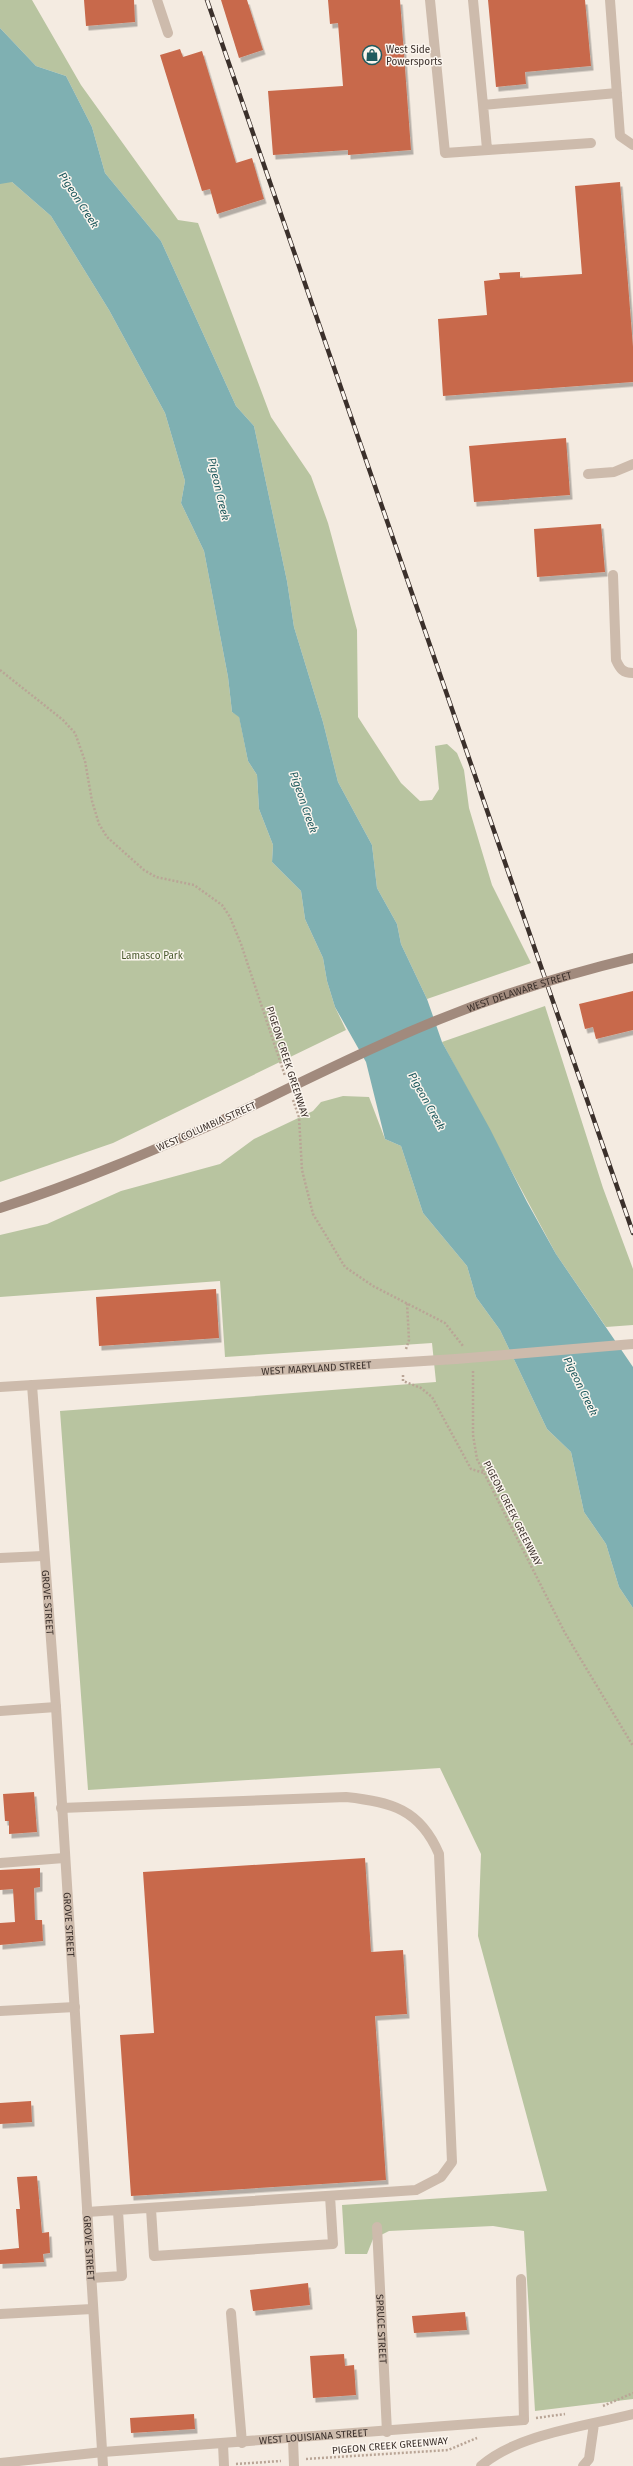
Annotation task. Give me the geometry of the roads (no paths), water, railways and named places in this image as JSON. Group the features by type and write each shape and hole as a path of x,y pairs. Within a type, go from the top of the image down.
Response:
{"main road":[{"name":"WEST DELAWARE STREET","path":"408,1033 505,996 559,978 633,958"},
{"name":"WEST COLUMBIA STREET","path":"0,1208 119,1166 227,1118 408,1033"}],"street":[{"path":"157,0 168,33"},
{"path":"430,0 445,152 591,144"},
{"path":"473,0 487,149"},
{"path":"610,0 620,136 633,145"},
{"path":"483,105 617,93"},
{"path":"588,474 614,472 633,464"},
{"path":"613,575 616,660 619,668 626,673 633,673"},
{"name":"WEST MARYLAND STREET","path":"0,1387 456,1359 633,1344"},
{"name":"GROVE STREET","path":"32,1385 43,1556 56,1707 64,1858 88,2212 92,2308 104,2466"},
{"path":"0,1558 43,1556"},
{"path":"0,1711 56,1707"},
{"path":"61,1808 346,1798 380,1801 400,1809 417,1820 433,1840 439,1854 452,2162 441,2177 416,2190 88,2212"},
{"path":"0,1863 64,1858"},
{"path":"0,2010 75,2007"},
{"path":"151,2208 154,2256 333,2244 330,2196"},
{"path":"91,2278 122,2276 118,2210"},
{"name":"SPRUCE STREET","path":"377,2227 387,2432"},
{"name":"WEST LOUISIANA STREET","path":"0,2463 103,2452 387,2432 524,2420 522,2279"},
{"path":"0,2314 92,2308"},
{"path":"231,2313 242,2443"},
{"path":"481,2466 488,2459 521,2442 633,2414"},
{"path":"583,2466 589,2459 594,2424"},
{"path":"293,2439 294,2463"},
{"path":"223,2444 224,2466"}],"water":[{"name":"Pigeon Creek","path":"0,28 36,66 66,76 92,127 105,173 161,241 236,406 254,426 287,581 294,627 323,722 338,782 372,845 377,888 397,924 401,944 427,999 442,1042 490,1129 527,1202 556,1254 633,1367 633,1608 619,1587 606,1544 584,1512 571,1452 547,1429 500,1330 476,1297 467,1266 423,1213 401,1146 385,1139 366,1062 335,1007 327,981 323,958 305,919 301,891 272,862 273,845 259,809 257,775 248,761 239,717 232,712 228,677 204,551 181,503 185,481 165,413 109,310 51,216 12,182 0,184"}],"railway":[{"path":"207,0 633,1233"}],"place":[{"name":"West Side Powersports","path":"372,55"}],"park label":[{"name":"Lamasco Park","path":"152,955"}]}
